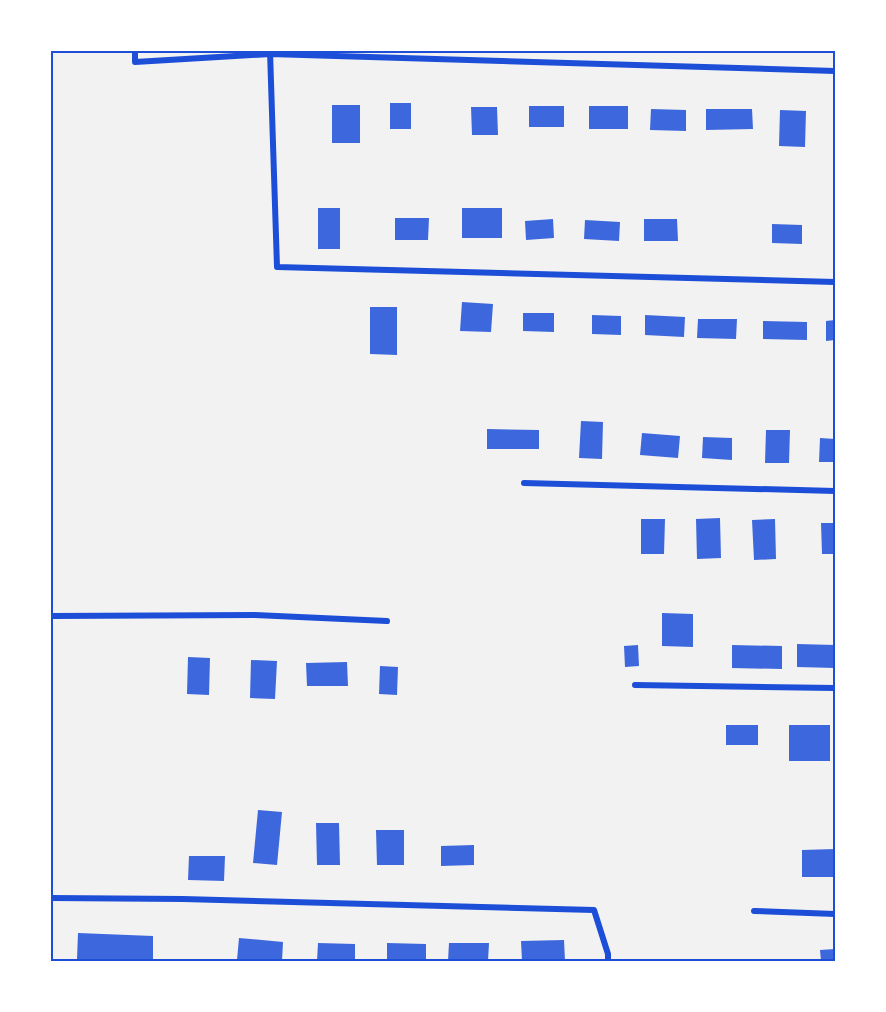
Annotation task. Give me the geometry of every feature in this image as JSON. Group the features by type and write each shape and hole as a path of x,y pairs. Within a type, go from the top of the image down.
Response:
{"street":[{"path":"135,51 135,62 270,52 835,71"},
{"path":"270,52 277,267 835,282"},
{"path":"524,483 835,491"},
{"path":"51,616 255,615 387,621"},
{"path":"635,685 835,688"},
{"path":"51,898 183,899 594,910 608,954 608,961"},
{"path":"754,911 835,914"}],"building":[{"path":"390,103 411,103 411,129 390,129"},
{"path":"332,105 360,105 360,143 332,143"},
{"path":"529,106 564,106 564,127 529,127"},
{"path":"589,106 628,106 628,129 589,129"},
{"path":"471,107 497,107 498,135 472,135"},
{"path":"651,109 686,110 686,131 650,130"},
{"path":"706,109 752,109 753,129 706,130"},
{"path":"780,110 806,111 805,147 779,146"},
{"path":"318,208 340,208 340,249 318,249"},
{"path":"462,208 502,208 502,238 462,238"},
{"path":"395,218 429,218 428,240 395,240"},
{"path":"553,219 554,238 526,240 525,221"},
{"path":"644,219 677,219 678,241 644,241"},
{"path":"585,220 620,222 619,241 584,239"},
{"path":"772,224 802,225 802,244 772,243"},
{"path":"462,302 493,304 491,332 460,331"},
{"path":"370,307 397,307 397,355 370,354"},
{"path":"523,313 554,313 554,332 523,331"},
{"path":"592,315 621,316 621,335 592,334"},
{"path":"645,315 685,317 684,337 645,335"},
{"path":"698,319 737,319 736,339 697,338"},
{"path":"835,320 835,340 826,341 826,321"},
{"path":"763,321 807,322 807,340 763,339"},
{"path":"581,421 603,422 602,459 579,458"},
{"path":"487,429 539,430 539,449 487,449"},
{"path":"766,430 790,430 789,463 765,463"},
{"path":"642,433 680,436 678,458 640,455"},
{"path":"703,437 732,438 732,460 702,458"},
{"path":"820,438 835,439 835,462 819,462"},
{"path":"720,518 721,558 697,559 696,519"},
{"path":"641,519 665,519 664,554 641,554"},
{"path":"775,519 776,559 754,560 752,520"},
{"path":"821,523 835,523 835,554 822,554"},
{"path":"662,613 693,614 693,647 662,646"},
{"path":"797,644 835,645 835,668 797,667"},
{"path":"638,645 639,666 625,667 624,646"},
{"path":"732,645 782,646 782,669 732,668"},
{"path":"188,657 210,658 209,695 187,694"},
{"path":"251,660 277,661 275,699 250,698"},
{"path":"347,662 348,686 307,686 306,663"},
{"path":"380,666 398,667 397,695 379,694"},
{"path":"726,725 758,725 758,745 726,745"},
{"path":"789,725 830,725 830,761 789,761"},
{"path":"258,810 282,812 277,865 253,863"},
{"path":"316,823 339,823 340,865 317,865"},
{"path":"376,830 404,830 404,865 377,865"},
{"path":"474,845 474,865 441,866 441,846"},
{"path":"835,849 835,877 802,877 802,850"},
{"path":"189,856 225,856 224,881 188,880"},
{"path":"78,933 153,936 153,961 77,959"},
{"path":"239,938 283,942 282,961 237,960"},
{"path":"564,940 565,961 522,961 521,941"},
{"path":"318,943 355,944 355,961 317,961"},
{"path":"387,943 426,944 426,961 387,961"},
{"path":"449,943 489,943 488,961 448,961"},
{"path":"835,949 835,961 821,961 820,950"}]}
